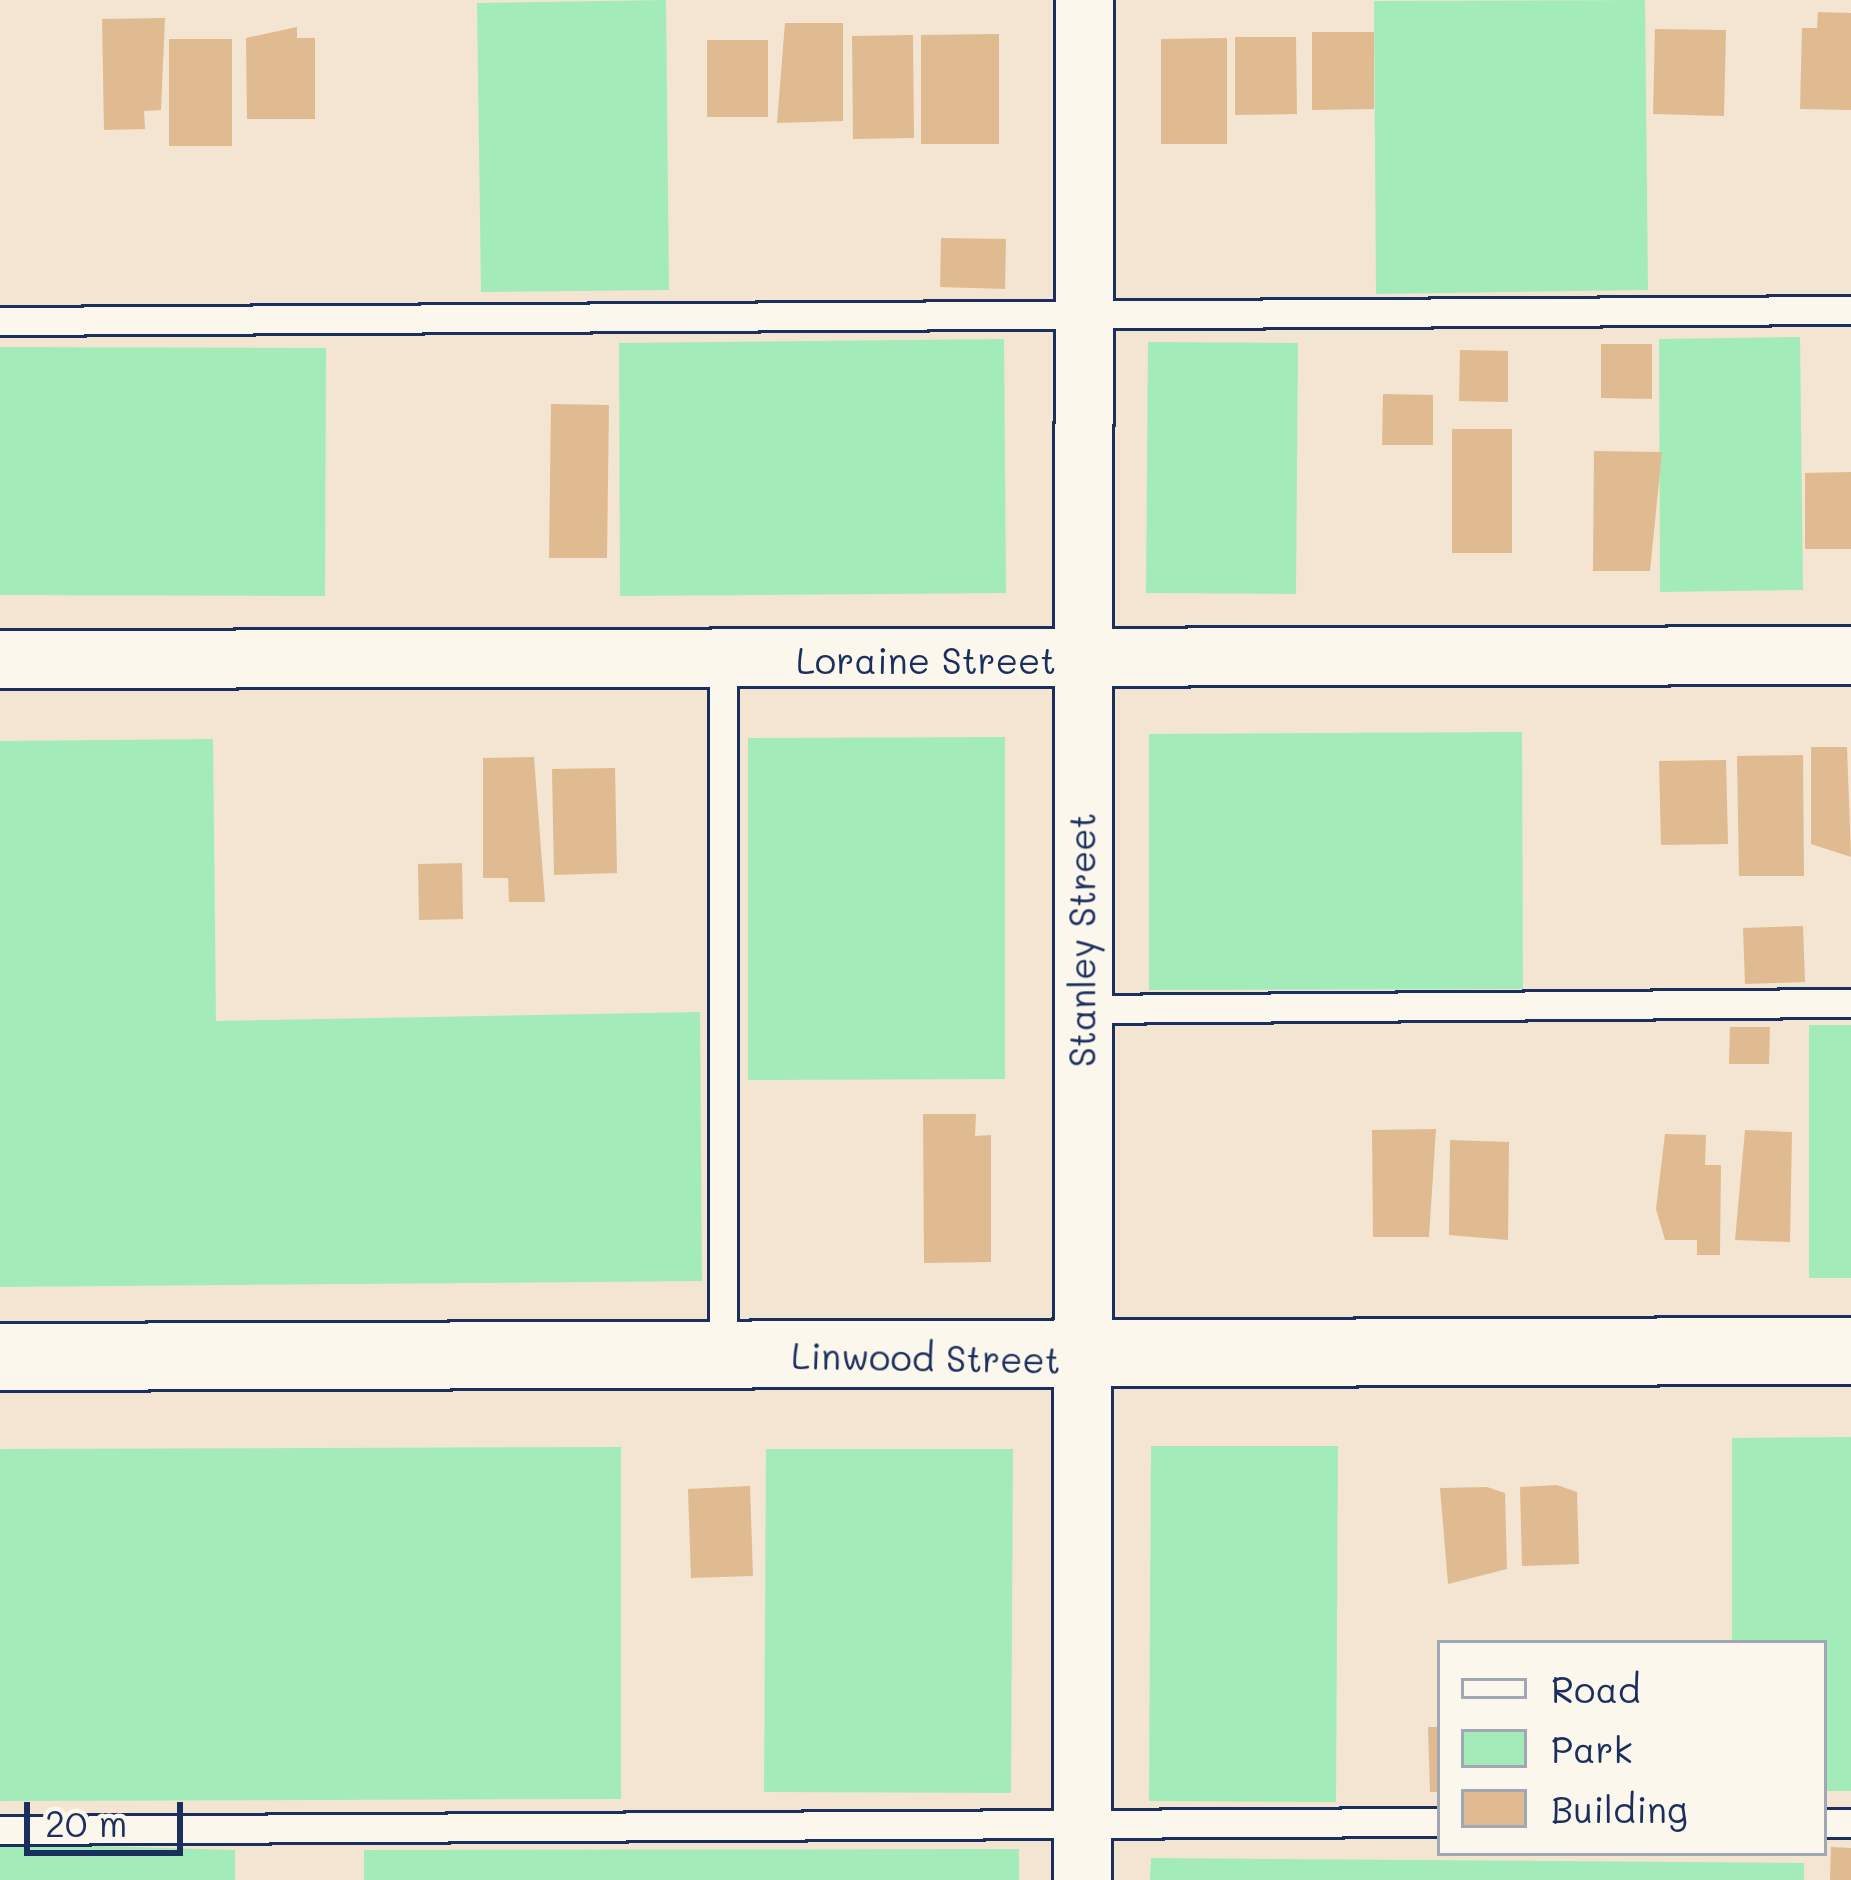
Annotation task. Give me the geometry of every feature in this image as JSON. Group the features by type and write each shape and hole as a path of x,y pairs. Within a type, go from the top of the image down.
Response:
{"street":[{"name":"Stanley Street","path":"1082,1880 1084,0"},
{"name":"Loraine Street","path":"0,659 1080,661 1851,655"},
{"name":"Linwood Street","path":"0,1357 722,1354 1084,1360 1851,1352"}],"lane":[{"path":"0,322 1851,310"},
{"path":"722,1354 723,659"},
{"path":"1081,1009 1851,1003"},
{"path":"0,1830 1437,1822"}],"green space":[{"path":"666,0 669,290 481,292 477,3"},
{"path":"1645,0 1648,290 1376,294 1374,1"},
{"path":"1800,337 1803,590 1660,592 1659,339"},
{"path":"1004,339 1006,593 620,596 619,343"},
{"path":"1148,342 1298,343 1296,594 1146,593"},
{"path":"0,347 326,348 325,596 0,595"},
{"path":"1522,732 1523,989 1149,990 1149,734"},
{"path":"1005,737 1005,1079 748,1080 748,738"},
{"path":"213,739 216,1021 700,1012 702,1281 0,1287 0,741"},
{"path":"1809,1025 1851,1025 1851,1278 1809,1278"},
{"path":"1851,1437 1851,1791 1827,1791 1827,1640 1732,1640 1732,1438"},
{"path":"1151,1446 1338,1446 1336,1802 1149,1801"},
{"path":"621,1447 621,1799 0,1801 0,1449"},
{"path":"766,1449 1013,1449 1011,1793 764,1792"},
{"path":"0,1843 235,1850 235,1880 0,1880"},
{"path":"1019,1849 1019,1880 364,1880 364,1850"},
{"path":"1151,1858 1804,1863 1804,1880 1150,1880"}],"building":[{"path":"1818,12 1851,13 1851,110 1800,109 1802,28 1817,28"},
{"path":"165,18 161,110 144,111 145,129 104,130 102,19"},
{"path":"785,23 843,23 843,121 777,123"},
{"path":"297,27 297,38 315,38 315,119 247,119 246,38"},
{"path":"1655,29 1726,30 1724,116 1653,114"},
{"path":"1312,32 1374,32 1374,109 1312,110"},
{"path":"999,34 999,144 921,144 921,35"},
{"path":"913,35 914,138 853,139 852,36"},
{"path":"1235,37 1296,37 1297,114 1235,115"},
{"path":"1227,38 1227,144 1161,144 1161,39"},
{"path":"169,39 232,39 232,146 169,146"},
{"path":"707,40 768,40 768,117 707,117"},
{"path":"941,238 1006,239 1005,289 940,287"},
{"path":"1601,344 1652,344 1652,399 1601,398"},
{"path":"1460,350 1508,351 1508,402 1459,401"},
{"path":"1383,394 1433,395 1433,445 1382,445"},
{"path":"551,404 609,405 607,558 549,558"},
{"path":"1452,429 1512,429 1512,553 1452,553"},
{"path":"1594,451 1662,452 1650,571 1593,571"},
{"path":"1851,472 1851,549 1805,549 1805,473"},
{"path":"1811,747 1847,747 1851,857 1811,844"},
{"path":"1803,755 1804,876 1739,876 1737,756"},
{"path":"534,757 545,902 509,902 508,878 483,878 483,758"},
{"path":"1726,760 1728,844 1661,845 1659,761"},
{"path":"615,768 617,873 554,875 552,769"},
{"path":"462,863 463,919 419,920 418,864"},
{"path":"1803,926 1805,982 1745,984 1743,928"},
{"path":"1730,1027 1770,1027 1769,1064 1729,1064"},
{"path":"923,1114 976,1114 975,1136 991,1135 991,1262 924,1263"},
{"path":"1436,1129 1429,1237 1373,1237 1372,1130"},
{"path":"1745,1130 1792,1132 1790,1242 1735,1240"},
{"path":"1665,1134 1706,1135 1705,1165 1721,1165 1720,1255 1697,1255 1697,1240 1665,1240 1656,1209"},
{"path":"1450,1140 1509,1142 1508,1240 1449,1235"},
{"path":"1557,1485 1577,1492 1579,1564 1522,1566 1520,1487"},
{"path":"750,1486 753,1576 691,1578 688,1489"},
{"path":"1487,1487 1505,1493 1507,1569 1448,1584 1440,1488"},
{"path":"1428,1727 1437,1727 1437,1792 1430,1792"},
{"path":"1831,1847 1851,1848 1851,1880 1830,1880"}]}
